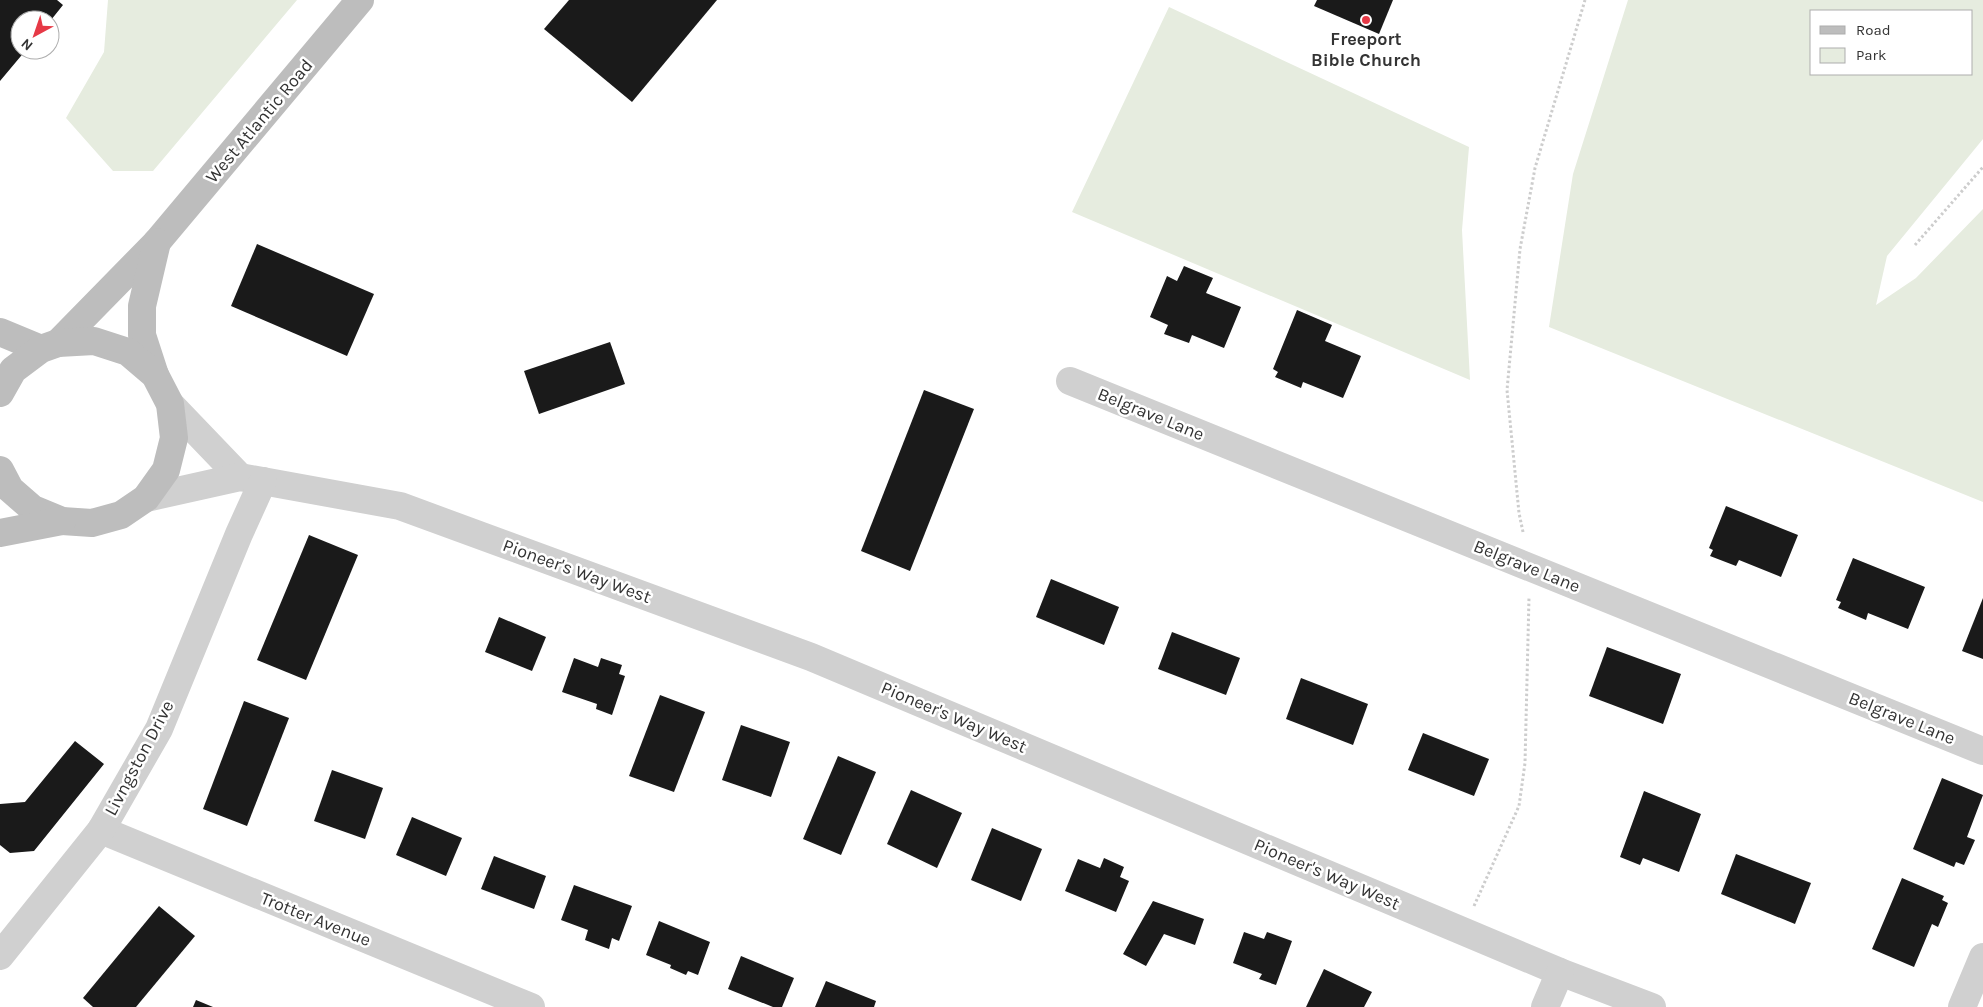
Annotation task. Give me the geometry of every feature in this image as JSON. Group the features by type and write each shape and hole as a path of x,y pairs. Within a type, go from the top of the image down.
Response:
{"main road":[{"name":"West Atlantic Road","path":"0,393 14,370 50,346 157,242 360,0"},
{"name":"West Atlantic Road","path":"155,375 142,335 142,306 157,242"},
{"path":"0,332 50,346 94,341 128,352 155,375 170,404 174,438 166,470 146,498 121,515 92,523 62,521 0,532"},
{"path":"0,470 10,489 33,509 62,521"}],"street":[{"name":"Belgrave Lane","path":"1070,381 1983,751"},
{"path":"170,404 252,479"},
{"name":"Pioneer's Way West","path":"146,498 252,479 400,506 811,657 1560,972 1652,1007"},
{"name":"Livngston Drive","path":"0,956 101,830 159,729 236,543 252,479"},
{"name":"Trotter Avenue","path":"101,830 531,1007"},
{"path":"1962,1007 1983,956"},
{"path":"1544,1007 1560,972"}],"path":[{"path":"1462,931 1519,806 1525,763 1530,567 1518,513 1507,390 1520,249 1535,168 1585,0"},
{"path":"1915,245 1983,167"}],"green space":[{"path":"108,0 297,0 153,171 113,171 66,118 104,52"},
{"path":"1628,0 1983,0 1983,139 1887,256 1876,305 1916,278 1983,209 1983,502 1549,327 1573,174"},
{"path":"1169,7 1469,147 1462,230 1470,380 1072,212"}],"building":[{"path":"0,0 57,0 63,5 59,10 10,10 10,60 18,60 0,81"},
{"path":"569,0 717,0 632,102 544,29"},
{"name":"Freeport Bible Church","path":"1317,0 1393,0 1379,34 1314,6"},
{"path":"257,244 374,294 347,356 231,306"},
{"path":"1184,266 1213,278 1206,293 1241,307 1224,348 1192,335 1189,343 1164,334 1168,325 1150,317 1167,276 1177,281"},
{"path":"1297,310 1332,325 1325,341 1361,356 1343,398 1303,382 1301,388 1275,377 1278,372 1273,369"},
{"path":"610,342 625,384 539,414 524,371"},
{"path":"924,390 974,409 910,571 861,551"},
{"path":"1726,506 1798,535 1781,577 1739,560 1736,566 1710,556 1713,550 1709,548"},
{"path":"309,535 358,555 306,680 257,660"},
{"path":"1853,558 1925,587 1908,629 1868,613 1866,620 1838,608 1841,602 1836,600"},
{"path":"1051,579 1119,607 1104,645 1036,617"},
{"path":"1983,598 1983,659 1962,651"},
{"path":"499,617 546,637 532,671 485,652"},
{"path":"1172,632 1240,658 1226,695 1158,669"},
{"path":"1607,647 1681,674 1663,724 1589,696"},
{"path":"574,658 598,667 601,658 622,665 619,674 625,676 612,715 596,709 597,704 562,692"},
{"path":"1301,678 1368,704 1353,745 1286,719"},
{"path":"660,695 705,712 674,792 629,776"},
{"path":"244,701 289,718 247,826 203,809"},
{"path":"741,725 790,742 771,797 722,780"},
{"path":"1423,733 1489,759 1474,796 1408,770"},
{"path":"75,741 104,764 34,851 10,853 0,845 0,804 25,802"},
{"path":"838,756 876,772 841,855 803,839"},
{"path":"332,770 383,788 365,839 314,821"},
{"path":"1942,778 1983,795 1967,837 1975,840 1964,865 1956,862 1954,867 1913,849"},
{"path":"911,790 962,813 937,868 887,844"},
{"path":"1644,791 1701,814 1679,872 1643,858 1640,865 1620,857"},
{"path":"412,817 462,838 446,876 396,855"},
{"path":"992,828 1042,849 1021,901 971,880"},
{"path":"1736,854 1811,883 1795,924 1721,894"},
{"path":"494,856 546,876 534,909 481,889"},
{"path":"1104,858 1124,867 1120,877 1129,881 1116,912 1065,891 1078,859 1100,868"},
{"path":"1902,878 1944,896 1942,900 1948,903 1938,927 1932,924 1914,967 1872,949"},
{"path":"574,885 632,906 619,941 612,938 609,949 585,940 588,930 561,920"},
{"path":"1153,901 1204,919 1195,945 1164,934 1146,966 1123,954"},
{"path":"159,906 195,936 136,1007 93,1007 83,998"},
{"path":"659,921 710,942 698,975 688,971 686,975 670,968 671,965 646,955"},
{"path":"1244,932 1264,939 1267,932 1292,941 1276,985 1259,979 1262,974 1233,963"},
{"path":"741,956 794,978 782,1007 773,1007 728,989"},
{"path":"1324,969 1372,992 1364,1007 1306,1007"},
{"path":"826,981 876,1001 874,1007 815,1007"},
{"path":"196,1000 213,1007 193,1007"}],"place":[{"name":"Freeport Bible Church","path":"1366,20"}]}
